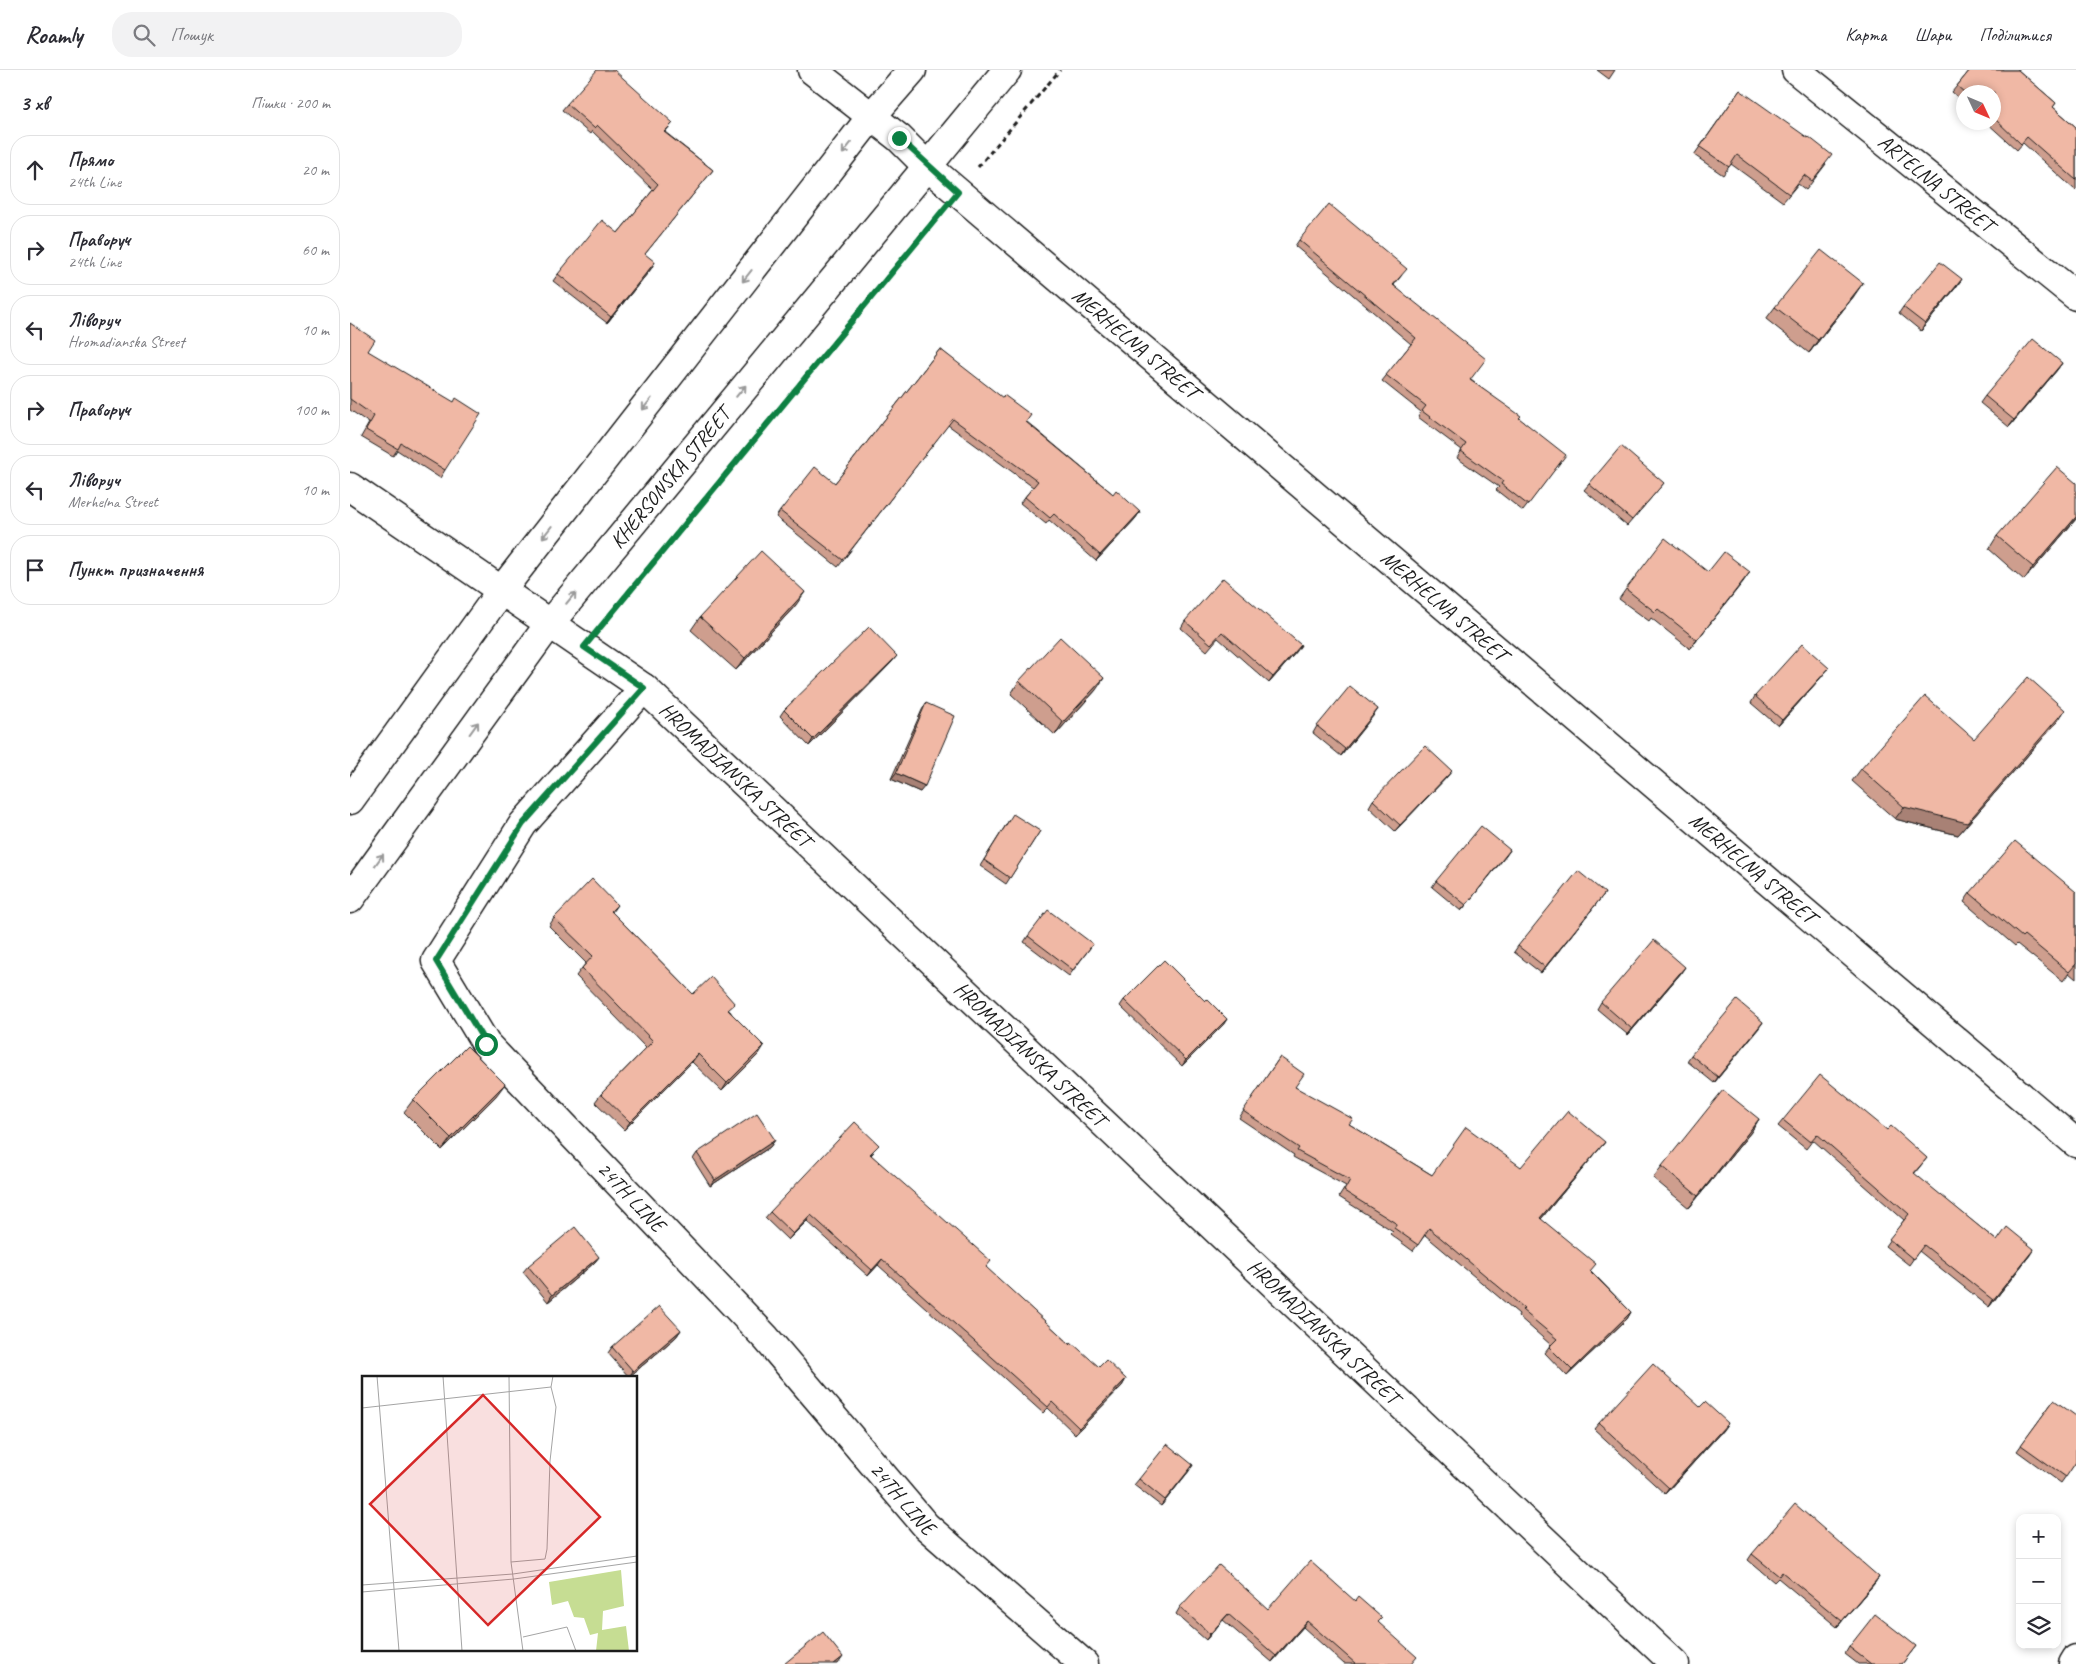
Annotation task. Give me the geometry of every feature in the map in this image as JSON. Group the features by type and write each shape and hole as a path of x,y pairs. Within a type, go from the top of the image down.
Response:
{"street":[{"name":"MERHELNA STREET","path":"812,70 899,138 927,166 2076,1143"},
{"path":"350,800 501,591 871,117 912,70"},
{"name":"KHERSONSKA STREET","path":"350,899 550,623 1007,70"},
{"name":"ARTELNA STREET","path":"1796,70 2076,296"},
{"name":"HROMADIANSKA STREET","path":"350,486 644,688 1674,1664"},
{"name":"24TH LINE","path":"644,688 523,824 436,961 486,1044 766,1338 926,1526 1084,1664"},
{"path":"2073,1664 2076,1660"}],"path":[{"path":"584,647 1060,70"}],"building":[{"path":"597,70 614,70 673,123 664,132 713,170 645,254 655,262 611,317 558,274 602,220 618,233 658,184 597,125 594,128 567,104"},
{"path":"1970,70 2018,70 2056,103 2053,107 2076,127 2076,180 2027,137 2021,144 2001,125 2001,85 1958,85"},
{"path":"1740,90 1832,155 1812,181 1804,175 1789,194 1737,155 1729,167 1700,147"},
{"path":"1329,204 1407,269 1393,285 1486,359 1470,380 1521,416 1519,418 1566,455 1528,505 1501,484 1503,481 1461,451 1466,444 1422,411 1426,406 1386,375 1416,338 1299,240"},
{"path":"1821,250 1863,283 1818,340 1775,307"},
{"path":"1940,262 1962,279 1925,324 1903,307"},
{"path":"350,323 375,340 368,351 454,402 456,398 481,414 445,470 401,443 398,449 366,430 374,416 350,399"},
{"path":"2033,339 2062,363 2014,420 1985,396"},
{"path":"940,349 1003,398 1004,395 1031,415 1026,422 1113,494 1116,490 1140,512 1100,555 1054,514 1050,518 1025,497 1038,481 953,419 843,560 780,511 815,467 835,483"},
{"path":"1621,446 1664,483 1632,520 1589,484"},
{"path":"2057,467 2076,483 2076,517 2033,567 1997,536"},
{"path":"1665,538 1708,572 1724,552 1750,572 1697,640 1658,609 1655,612 1626,589"},
{"path":"761,551 805,592 745,658 700,617"},
{"path":"1223,578 1301,645 1273,677 1222,632 1211,644 1185,621"},
{"path":"869,627 897,656 813,739 784,710"},
{"path":"1060,637 1104,678 1063,722 1019,681"},
{"path":"1802,644 1829,668 1782,720 1755,696"},
{"path":"2028,677 2065,710 1967,823 1904,807 1861,769 1925,696 1974,739"},
{"path":"1350,686 1378,709 1345,749 1317,726"},
{"path":"926,703 955,716 925,786 896,773"},
{"path":"1425,746 1452,771 1400,825 1373,800"},
{"path":"1013,814 1040,831 1010,878 984,860"},
{"path":"1481,826 1510,850 1466,905 1436,881"},
{"path":"2015,841 2076,892 2076,964 2069,972 2024,935 2022,937 1970,893"},
{"path":"1578,871 1605,893 1545,967 1518,946"},
{"path":"592,879 617,905 611,911 693,994 711,977 735,1004 728,1010 764,1046 727,1083 698,1054 630,1122 601,1094 653,1041 582,968 593,956 554,918"},
{"path":"1048,910 1093,944 1073,970 1028,936"},
{"path":"1654,940 1685,967 1632,1029 1601,1002"},
{"path":"1164,960 1205,1001 1207,999 1227,1019 1186,1060 1124,1000"},
{"path":"1737,1000 1763,1022 1718,1077 1691,1055"},
{"path":"467,1046 505,1084 451,1138 413,1100"},
{"path":"1280,1057 1304,1074 1295,1087 1353,1119 1349,1124 1432,1175 1466,1127 1521,1167 1568,1111 1605,1142 1540,1218 1596,1264 1590,1271 1631,1312 1572,1370 1549,1347 1557,1339 1522,1310 1524,1308 1429,1228 1418,1245 1394,1228 1397,1224 1344,1191 1350,1180 1297,1151 1299,1148 1243,1111"},
{"path":"1820,1075 1887,1130 1891,1126 1927,1158 1914,1173 1997,1241 2007,1227 2034,1249 1993,1300 1924,1245 1913,1259 1889,1239 1909,1214 1817,1134 1810,1142 1783,1120"},
{"path":"1723,1090 1759,1119 1698,1196 1662,1166"},
{"path":"757,1113 775,1140 715,1180 697,1153"},
{"path":"855,1122 879,1145 870,1154 991,1261 986,1267 1070,1344 1071,1342 1099,1367 1106,1360 1126,1379 1079,1428 1052,1402 1048,1407 882,1259 872,1270 811,1215 793,1234 770,1212"},
{"path":"575,1227 599,1257 552,1295 528,1266"},
{"path":"659,1306 681,1330 633,1371 612,1347"},
{"path":"1653,1364 1700,1407 1705,1402 1728,1423 1669,1488 1599,1423"},
{"path":"2054,1400 2076,1416 2076,1462 2066,1477 2021,1445"},
{"path":"1167,1444 1193,1465 1165,1500 1139,1479"},
{"path":"1795,1504 1879,1577 1842,1621 1782,1572 1779,1576 1752,1554"},
{"path":"1310,1561 1355,1601 1358,1597 1382,1618 1378,1622 1417,1657 1411,1664 1356,1664 1307,1621 1276,1656 1228,1614 1210,1634 1180,1607 1219,1565 1268,1609"},
{"path":"1875,1614 1916,1646 1902,1664 1871,1664 1849,1647"},
{"path":"823,1632 843,1657 834,1664 784,1664"}],"route":[{"path":"486,1044 436,961 523,824 644,688 584,647 958,192 927,166 899,138"}]}
